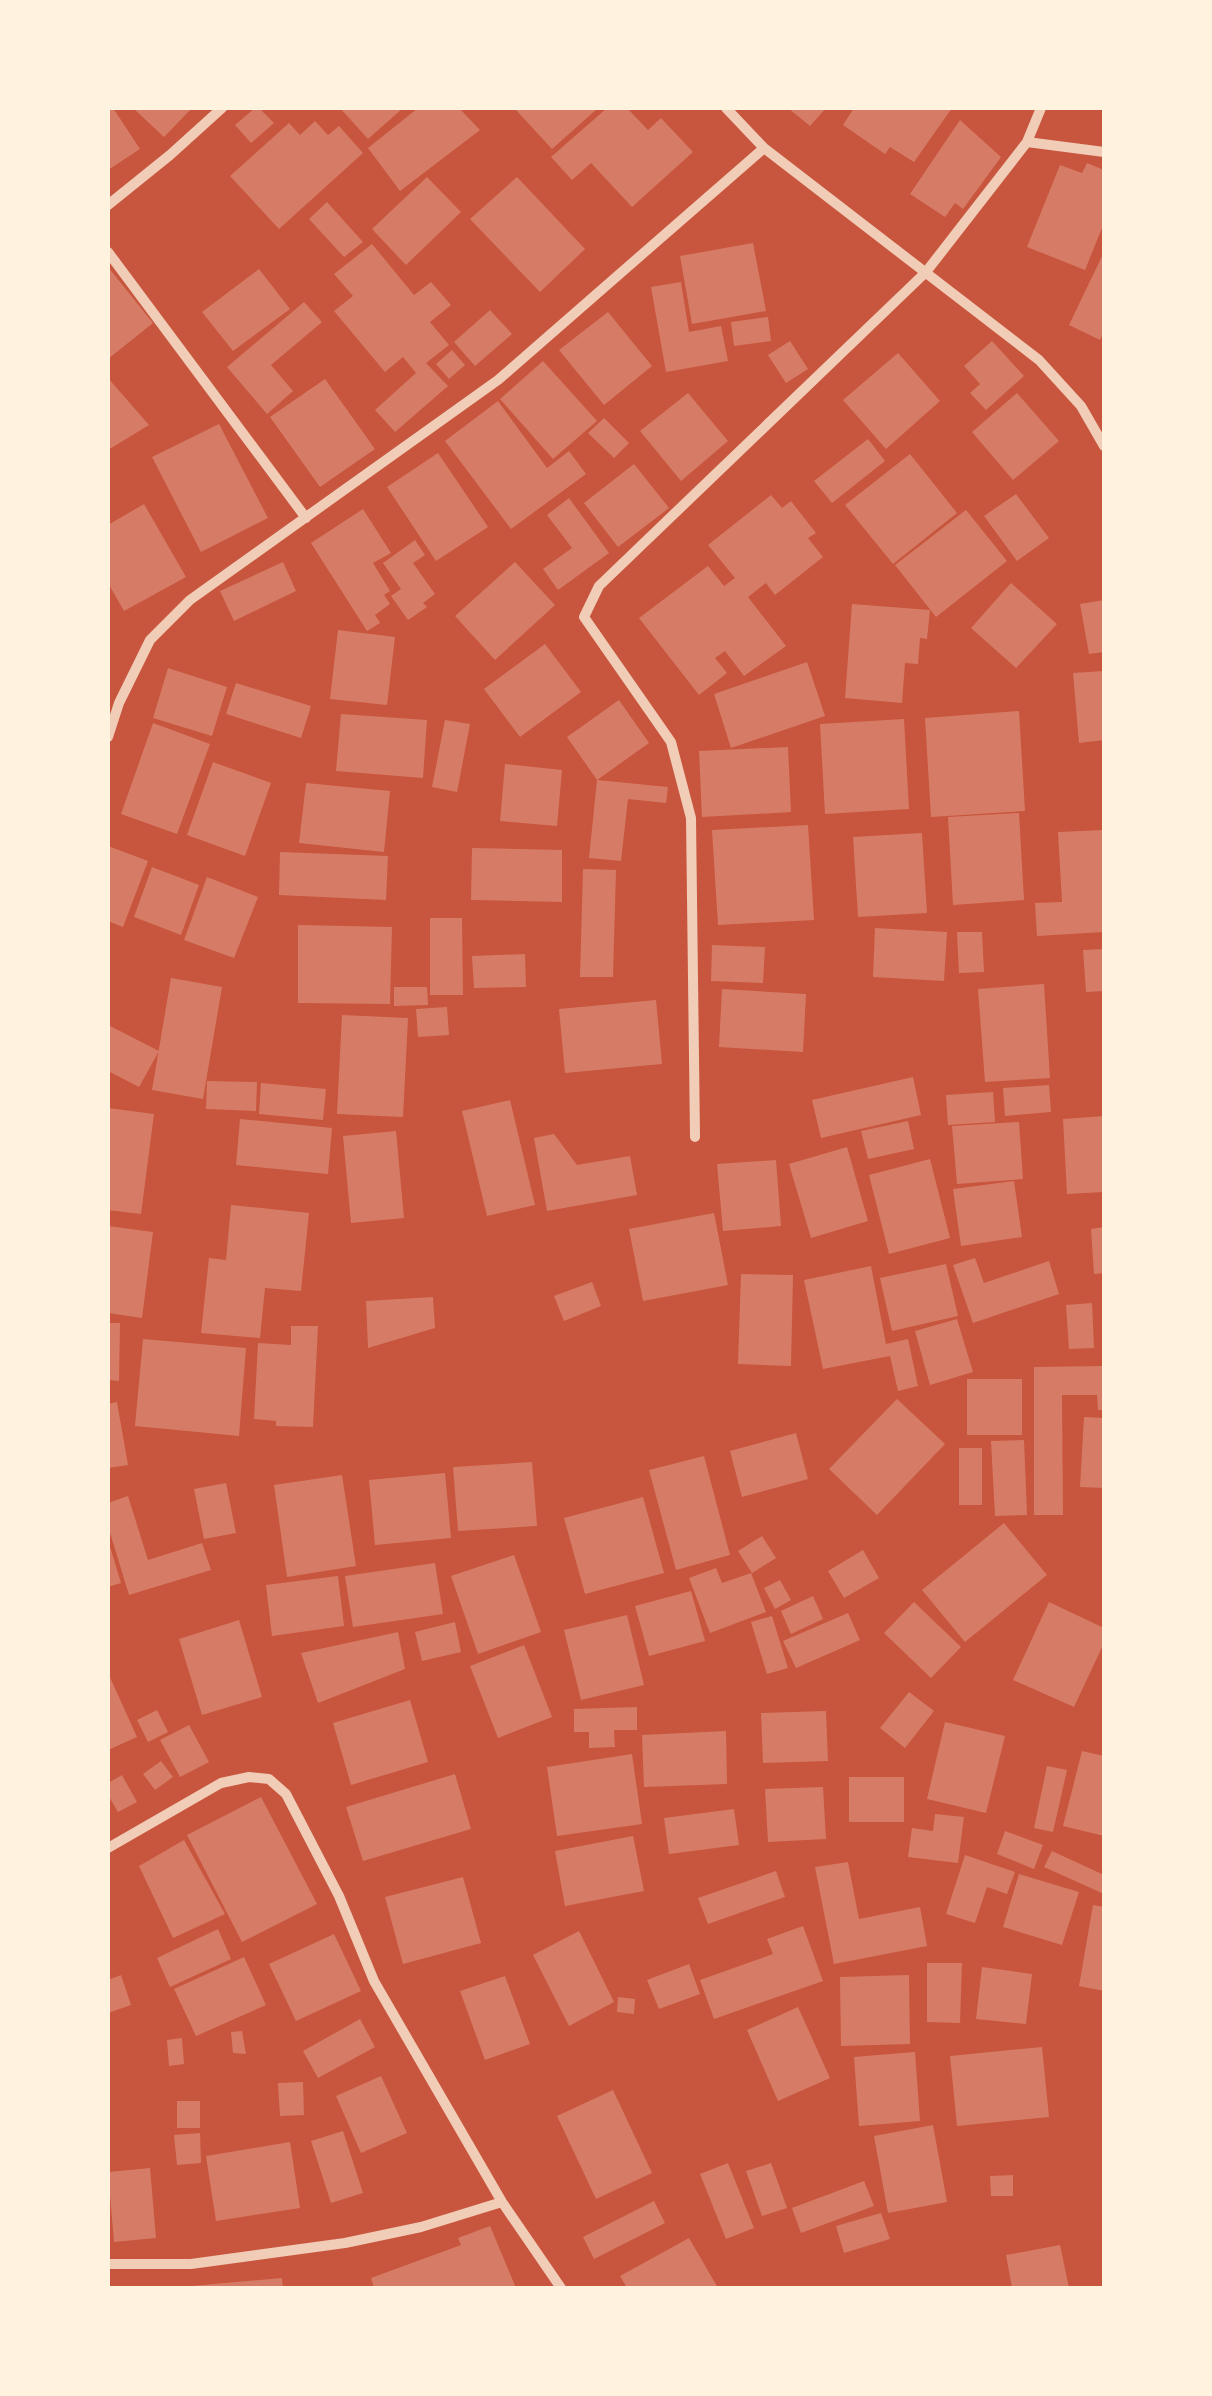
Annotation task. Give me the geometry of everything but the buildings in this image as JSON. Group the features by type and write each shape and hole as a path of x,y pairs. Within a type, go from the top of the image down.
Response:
{"street":[{"path":"108,206 222,108"},
{"path":"726,108 764,148 1040,360 1081,406 1104,446"},
{"path":"695,1137 691,818 672,742 584,617 599,586 926,272 1027,142 1042,108"},
{"path":"1027,142 1104,152"},
{"path":"108,737 150,640 190,600 498,380 764,148"},
{"path":"108,252 306,518"},
{"path":"108,1848 221,1783 249,1776 269,1780 286,1794 339,1896 374,1982 502,2202 561,2288"},
{"path":"108,2264 191,2264 345,2242 421,2227 502,2202"}]}
